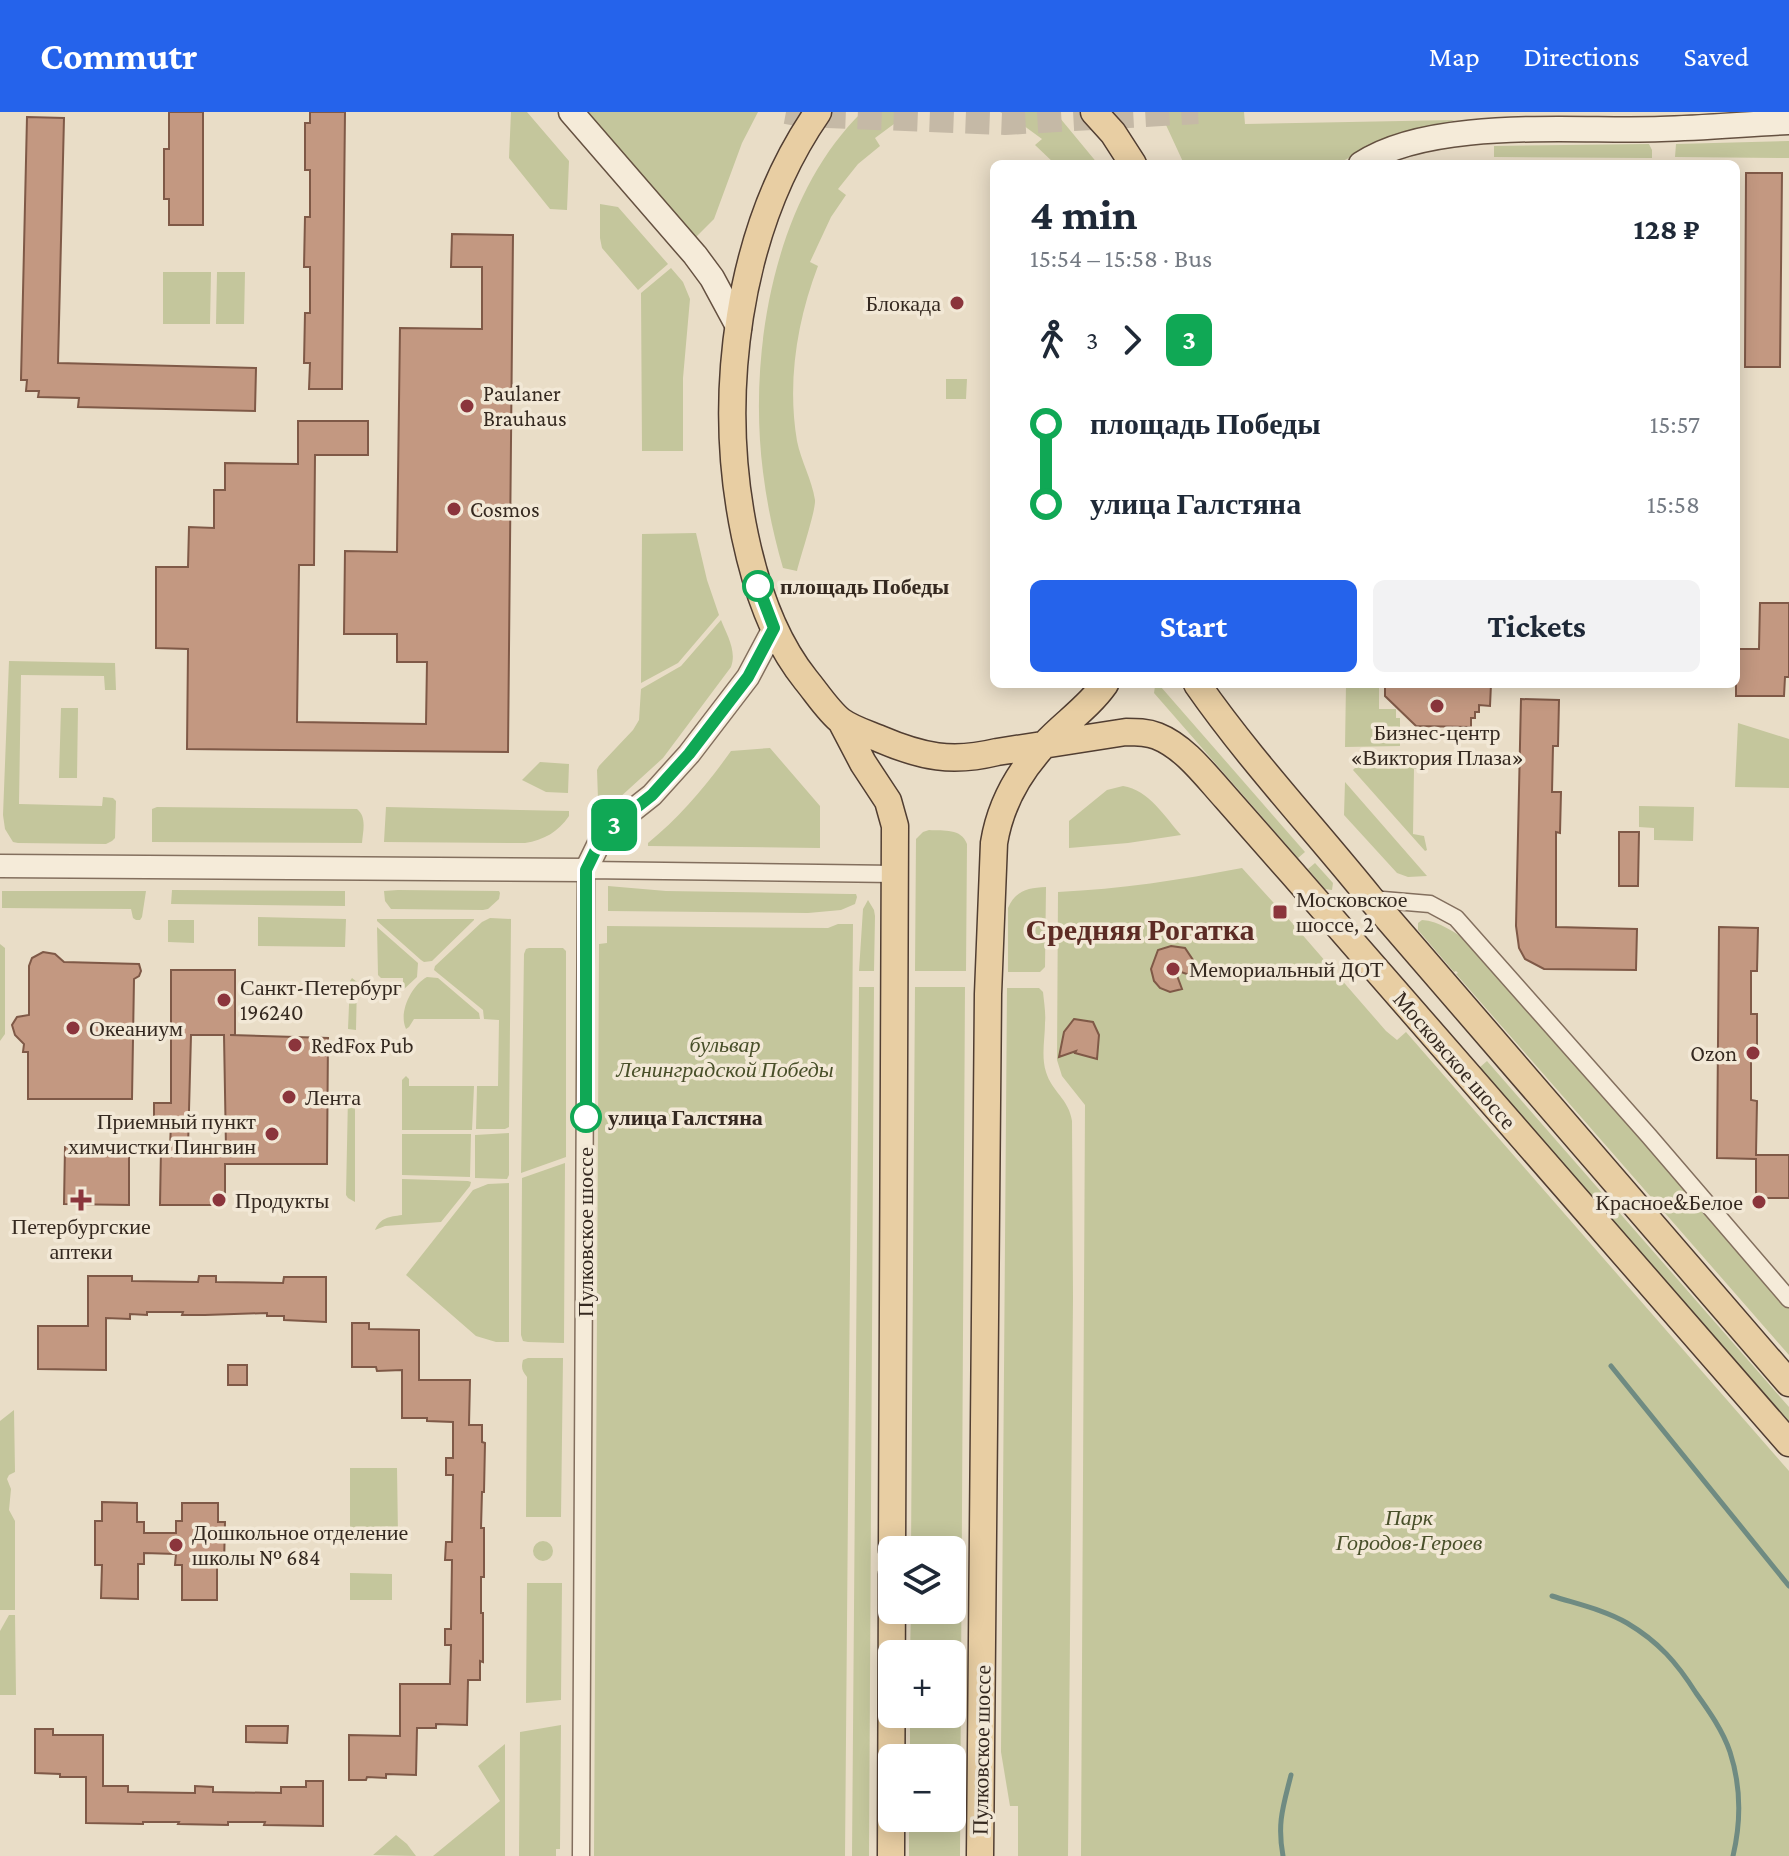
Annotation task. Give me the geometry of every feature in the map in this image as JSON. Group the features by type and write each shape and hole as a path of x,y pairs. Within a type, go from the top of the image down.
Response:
{"main road":[{"path":"571,112 695,255 712,278 739,328"},
{"path":"818,112 786,165 753,260 739,328 733,416 736,483 749,556 774,628 798,669 841,721 888,801 895,826 892,1536"},
{"path":"1094,112 1113,133 1130,160"},
{"path":"1366,160 1422,140 1459,134 1789,122"},
{"path":"841,721 920,754 940,758 977,757 1043,746 1101,688"},
{"name":"Московское шоссе","path":"1200,688 1252,759 1789,1383"},
{"name":"Московское шоссе","path":"1043,746 1142,732 1157,736 1188,757 1789,1443"},
{"name":"Пулковское шоссе","path":"980,1856 988,994 994,843 1004,803 1043,746"},
{"path":"1449,1053 1479,1025"},
{"path":"891,1856 892,1624"}],"street":[{"path":"586,870 604,833 652,795 689,754 748,677 774,628"},
{"path":"0,866 895,874"},
{"name":"Пулковское шоссе","path":"581,1856 586,870"},
{"path":"1371,899 1430,904 1456,918 1789,1299"}],"green space":[{"path":"511,112 527,112 569,161 567,210 550,209 509,158"},
{"path":"587,112 758,112 742,143 714,219 696,237"},
{"path":"862,112 916,112 875,138 880,146 858,164 838,189 846,195 831,217 810,262 818,266 799,330 793,396 797,441 815,505 797,571 783,568 765,484 759,426 764,329 788,233 807,188 832,148"},
{"path":"1000,112 1055,112 1095,160 1051,160 1035,145 1042,139"},
{"path":"1160,112 1244,112 1245,124 1455,120 1366,148 1345,160 1182,160"},
{"path":"1789,141 1789,158 1675,157 1676,144"},
{"path":"1649,144 1652,158 1494,157 1494,146"},
{"path":"600,204 618,207 668,264 638,290 602,248"},
{"path":"671,268 683,282 690,299 683,378 683,451 642,451 641,293"},
{"path":"163,272 211,272 210,324 163,324"},
{"path":"217,272 245,272 244,324 216,324"},
{"path":"946,379 967,379 966,399 946,399"},
{"path":"696,533 719,615 678,663 641,683 642,534"},
{"path":"721,620 732,649 731,667 663,758 618,799 598,799 597,770 639,720 641,689 681,666"},
{"path":"9,661 115,663 116,690 105,690 104,676 21,675 19,804 102,806 103,797 113,798 116,801 115,838 112,841 106,844 18,843 13,842 5,829"},
{"path":"1155,688 1162,688 1305,852 1298,858 1154,693"},
{"path":"1346,688 1379,688 1379,709 1396,709 1396,718 1400,718 1400,746 1345,747"},
{"path":"61,708 78,708 77,778 59,778"},
{"path":"1738,723 1789,739 1789,788 1735,787"},
{"path":"770,748 820,806 820,848 648,846 692,800 731,751"},
{"path":"540,762 569,764 568,793 546,792 522,780"},
{"path":"1424,765 1423,768 1414,769 1413,834 1424,836 1425,851 1353,770 1357,766"},
{"path":"1345,782 1427,876 1408,877 1397,873 1344,815"},
{"path":"1123,786 1149,799 1181,835 1069,848 1069,821 1107,790"},
{"path":"1639,806 1694,807 1693,841 1654,840 1654,828 1639,827"},
{"path":"386,807 569,811 569,816 550,834 525,843 384,842"},
{"path":"152,809 357,809 363,820 362,843 152,842"},
{"path":"929,830 956,833 967,844 966,971 915,971 916,839"},
{"path":"1315,863 1333,883 1332,890 1325,889 1308,869"},
{"name":"Парк Городов-Героев","path":"1242,868 1386,1031 1397,1040 1406,1032 1789,1471 1789,1856 1081,1856 1085,1105 1062,1076 1057,1060 1058,892 1105,889"},
{"path":"608,886 666,891 856,894 857,897 855,904 841,910 808,913 608,911"},
{"path":"1046,887 1045,967 1040,972 1008,972 1008,908 1023,891"},
{"path":"172,890 345,891 345,906 171,904"},
{"path":"2,891 146,891 142,917 136,920 131,909 2,908"},
{"path":"384,891 500,893 499,899 483,910 391,909 385,901"},
{"path":"868,900 875,916 874,971 859,971 863,909"},
{"path":"258,917 346,919 345,947 258,946"},
{"path":"490,918 511,919 509,1127 505,1129 476,1129 477,1086 498,1086 499,1020 484,1019 483,1010 434,970 482,922"},
{"path":"377,919 474,920 432,961 424,962"},
{"path":"168,920 194,920 194,943 168,942"},
{"path":"1422,920 1441,925 1470,943 1789,1308 1789,1355 1418,930 1418,923"},
{"name":"бульвар Ленинградской Победы","path":"853,924 845,1856 594,1856 599,944 607,943 607,926 828,928"},
{"path":"377,927 418,963 417,977 403,990 403,978 381,978 378,975"},
{"path":"0,944 5,948 5,1034 0,1041"},
{"path":"529,948 563,948 566,951 566,1157 521,1173 524,954"},
{"path":"427,977 438,978 479,1013 480,1019 414,1019 406,1029 405,1007 416,986"},
{"path":"352,978 357,982 356,1030 348,1029"},
{"path":"859,987 874,987 869,1856 852,1856"},
{"path":"915,987 965,987 962,1536 911,1536"},
{"path":"1007,988 1039,988 1043,992 1045,1066 1049,1079 1068,1107 1072,1121 1068,1856 1018,1856 1018,1806 1010,1806 1001,1752"},
{"path":"1487,1061 1789,1407 1789,1422 1479,1068"},
{"path":"406,1076 409,1086 474,1086 472,1130 402,1130 402,1080"},
{"path":"348,1096 355,1096 355,1202 346,1195"},
{"path":"509,1133 507,1179 475,1178 475,1135"},
{"path":"402,1134 471,1134 470,1177 402,1175"},
{"path":"565,1163 564,1343 523,1341 522,1178"},
{"path":"402,1179 471,1182 441,1222 385,1226 375,1230 383,1220 402,1215"},
{"path":"509,1183 509,1342 496,1342 476,1336 406,1275 473,1190 488,1184"},
{"path":"563,1358 561,1517 526,1517 527,1377 522,1365 523,1360"},
{"path":"14,1410 15,1472 7,1479 11,1489 9,1510 15,1521 15,1610 0,1610 0,1421"},
{"path":"350,1468 397,1468 398,1535 350,1534"},
{"path":"543,1541 550,1544 553,1551 550,1558 543,1561 536,1558 533,1551 536,1544"},
{"path":"350,1573 392,1574 392,1600 350,1600"},
{"path":"527,1583 562,1583 561,1700 526,1703"},
{"path":"9,1615 15,1615 16,1695 0,1695 0,1631"},
{"path":"911,1624 961,1624 961,1640 910,1640"},
{"path":"561,1725 560,1849 556,1849 556,1856 519,1856 520,1732"},
{"path":"910,1728 961,1728 961,1744 910,1744"},
{"path":"505,1744 505,1856 433,1856 500,1801 478,1766"},
{"path":"909,1832 960,1832 960,1856 909,1856"},
{"path":"396,1835 416,1856 373,1855"}],"building":[{"path":"169,112 203,112 203,225 169,225 169,199 164,199 164,149 169,149"},
{"path":"310,112 345,112 342,389 309,389 310,363 304,363 305,313 310,313 310,267 304,267 305,217 310,217 310,170 305,170 305,123 310,123"},
{"path":"27,117 64,118 58,363 256,368 255,411 78,407 79,398 38,397 39,391 26,391 27,380 21,380"},
{"path":"1746,173 1782,173 1780,367 1745,367"},
{"name":"Cosmos","path":"452,234 513,235 508,752 187,749 188,649 156,648 156,567 188,567 189,527 214,528 214,490 225,490 225,463 298,464 298,421 368,421 368,455 315,455 314,565 299,565 297,722 426,724 427,662 397,662 397,634 344,634 345,551 397,552 400,328 482,329 482,267 451,267"},
{"path":"1760,603 1789,603 1789,677 1785,677 1784,696 1736,696 1736,688 1740,688 1740,649 1759,649"},
{"name":"Бизнес-центр «Виктория Плаза»","path":"1385,688 1491,688 1490,706 1479,705 1479,712 1471,718 1471,727 1416,726 1385,696"},
{"path":"1521,699 1559,700 1558,746 1553,746 1552,792 1561,792 1560,833 1556,832 1556,927 1637,929 1636,970 1544,969 1525,959 1519,948 1516,926"},
{"path":"1619,832 1639,832 1638,886 1619,886"},
{"path":"1719,927 1758,928 1757,971 1751,971 1751,1014 1757,1014 1757,1057 1751,1057 1751,1100 1757,1101 1756,1155 1789,1155 1789,1198 1756,1198 1756,1159 1717,1158"},
{"name":"Мемориальный ДОТ","path":"1171,946 1185,948 1193,960 1196,977 1175,970 1182,989 1170,992 1154,981 1151,969 1158,950"},
{"name":"Океаниум","path":"43,952 55,954 64,962 139,964 141,971 134,979 132,1099 28,1099 28,1052 23,1052 24,1044 15,1035 12,1025 17,1017 29,1015 29,966 32,958"},
{"path":"171,970 235,970 235,1035 230,1035 328,1038 327,1164 225,1164 225,1205 160,1205 161,1148 170,1148 171,1122 154,1122 154,1103 171,1103","holes":["191,1035 224,1035 226,1149 188,1148"]},
{"path":"1074,1019 1093,1022 1099,1035 1097,1059 1076,1051 1059,1057 1064,1032"},
{"path":"65,1147 129,1148 129,1205 64,1204"},
{"path":"88,1276 132,1276 132,1281 198,1282 199,1276 216,1276 216,1282 283,1283 284,1277 326,1277 326,1322 284,1320 284,1316 267,1316 267,1313 130,1314 130,1319 106,1318 106,1370 38,1369 38,1326 88,1326"},
{"path":"352,1323 369,1323 369,1329 419,1330 419,1380 470,1380 469,1425 482,1425 482,1442 485,1443 481,1528 484,1528 484,1577 481,1577 483,1662 480,1661 480,1680 468,1680 467,1725 436,1724 436,1728 417,1728 416,1775 386,1774 386,1778 367,1777 366,1780 349,1780 349,1735 400,1736 400,1684 450,1684 451,1645 445,1645 445,1629 451,1629 452,1560 445,1560 446,1542 452,1542 453,1475 446,1475 446,1458 453,1458 453,1422 402,1418 402,1370 377,1371 376,1367 352,1367"},
{"path":"228,1365 247,1365 247,1385 228,1385"},
{"path":"102,1502 137,1503 137,1522 144,1522 144,1533 176,1533 176,1521 182,1521 182,1503 218,1503 218,1522 225,1522 224,1566 217,1566 217,1600 182,1600 182,1565 175,1565 176,1554 144,1553 144,1564 138,1564 138,1599 101,1598 102,1565 95,1565 95,1521 102,1521"},
{"path":"246,1726 288,1726 287,1743 246,1742"},
{"path":"35,1729 53,1729 53,1735 103,1735 103,1786 128,1786 128,1792 195,1793 195,1786 213,1787 213,1792 281,1793 281,1787 306,1787 306,1781 323,1781 323,1826 264,1825 265,1822 228,1822 228,1825 86,1823 86,1777 35,1773"}],"waterway":[{"path":"1611,1366 1789,1586"},
{"path":"1552,1596 1627,1623 1658,1646 1689,1682 1720,1729 1734,1765 1739,1804 1733,1856"},
{"path":"1283,1856 1281,1824 1291,1775"}],"tunnel":[{"path":"786,112 1005,123 1198,112"}],"bus line":[{"name":"3","path":"586,1117 586,870 604,833 672,775 748,677 774,628 758,586"}],"place":[{"name":"Блокада","path":"957,303"},
{"name":"Paulaner Brauhaus","path":"467,406"},
{"name":"Cosmos","path":"454,509"},
{"name":"площадь Победы","path":"758,586"},
{"name":"Бизнес-центр «Виктория Плаза»","path":"1437,706"},
{"name":"Московское шоссе, 2","path":"1280,912"},
{"name":"Мемориальный ДОТ","path":"1173,969"},
{"name":"Санкт-Петербург 196240","path":"224,1000"},
{"name":"Океаниум","path":"73,1028"},
{"name":"RedFox Pub","path":"295,1045"},
{"name":"Ozon","path":"1753,1053"},
{"name":"Лента","path":"289,1097"},
{"name":"улица Галстяна","path":"586,1117"},
{"name":"Приемный пункт химчистки Пингвин","path":"272,1134"},
{"name":"Петербургские аптеки","path":"81,1200"},
{"name":"Продукты","path":"219,1200"},
{"name":"Красное&Белое","path":"1759,1202"},
{"name":"Дошкольное отделение школы № 684","path":"176,1545"}],"district":[{"name":"Средняя Рогатка","path":"1140,930"}]}
